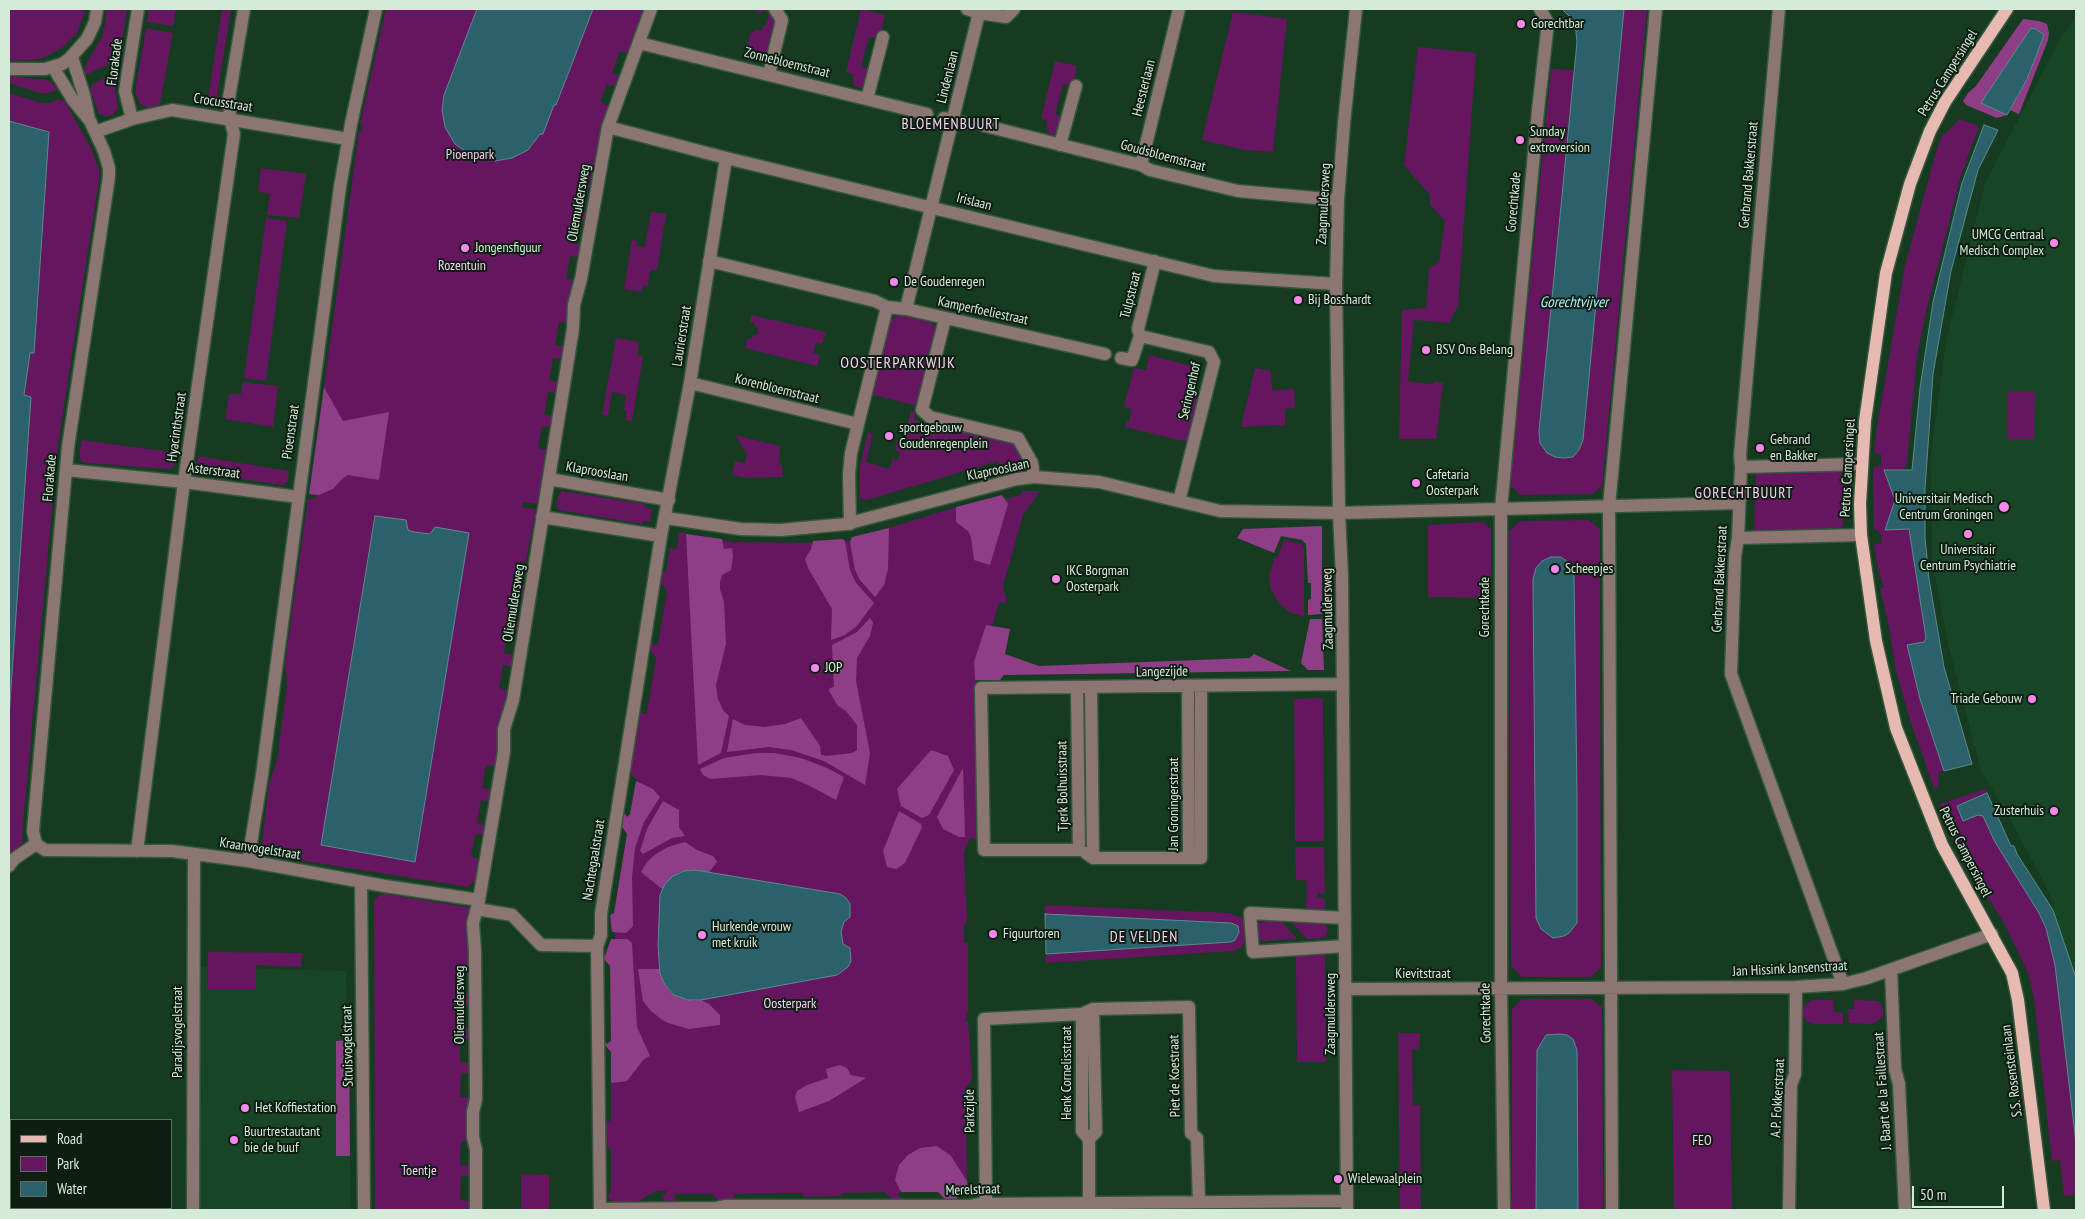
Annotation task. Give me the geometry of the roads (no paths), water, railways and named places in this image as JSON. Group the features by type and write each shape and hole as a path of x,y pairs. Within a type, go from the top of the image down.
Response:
{"main road":[{"name":"Petrus Campersingel","path":"1992,934 1942,845 1896,728 1876,642 1861,535 1862,464 1864,421 1886,273 1910,184 1930,131 1945,102 2007,9"},
{"name":"S.S. Rosensteinlaan","path":"1992,934 2012,973 2018,1000 2044,1210"}],"street":[{"path":"9,69 36,70 53,67 72,57 92,31 97,9"},
{"name":"Florakade","path":"132,119 125,91 138,9"},
{"name":"Hyacinthstraat","path":"137,851 184,482 234,134 230,119 229,98 244,9"},
{"name":"Pioenstraat","path":"248,862 262,774 340,187 348,139 376,9"},
{"name":"Oliemuldersweg","path":"476,1210 476,1150 473,1137 473,1112 476,1099 475,952 473,923 478,904 504,752 504,730 513,700 573,329 574,305 581,279 608,127 652,9"},
{"path":"769,74 782,20 775,9"},
{"name":"Lindenlaan","path":"906,309 932,207 948,120 973,11 1006,16 1014,9"},
{"name":"Zaagmuldersweg","path":"1347,1206 1344,684 1342,548 1339,513 1336,284 1338,200 1356,9"},
{"name":"Gorechtkade","path":"1504,1210 1501,988 1501,509 1539,91 1548,23 1540,9"},
{"path":"1612,1210 1608,506 1656,9"},
{"name":"Gerbrand Bakkerstraat","path":"1779,9 1740,455 1731,674 1843,984"},
{"name":"Heesterlaan","path":"1141,165 1178,13"},
{"path":"867,99 883,37"},
{"name":"Zonnebloemstraat","path":"639,43 927,114"},
{"name":"Florakade","path":"72,57 92,126"},
{"name":"Florakade","path":"36,844 33,831 66,470 109,177 109,168 104,151 92,126 73,100 53,67"},
{"path":"1060,145 1076,86"},
{"name":"Crocusstraat","path":"92,126 172,110 348,139"},
{"path":"948,120 965,123"},
{"name":"Goudsbloemstraat","path":"982,125 1141,165 1150,170 1238,191 1338,200"},
{"name":"Irislaan","path":"608,127 726,158 1214,276 1336,284"},
{"name":"Laurierstraat","path":"666,518 726,158"},
{"name":"Tulpstraat","path":"1140,336 1138,329 1155,261"},
{"name":"Kamperfoeliestraat","path":"709,262 874,301 887,307 906,309 1024,336 1042,338 1105,354"},
{"path":"850,524 849,475 851,453 887,307"},
{"path":"945,319 922,410 930,418 1018,438 1032,463 1034,477"},
{"path":"1126,359 1140,336"},
{"name":"Seringenhof","path":"1140,336 1209,352 1214,362 1180,501"},
{"name":"Korenbloemstraat","path":"690,383 858,424"},
{"path":"1741,467 1862,464"},
{"name":"Asterstraat","path":"66,470 184,482 298,497"},
{"name":"Klaprooslaan","path":"666,518 742,529 781,530 850,524 1017,479 1034,477 1099,482 1220,511 1339,513 1738,503"},
{"name":"Klaprooslaan","path":"549,479 669,500"},
{"path":"542,517 661,536"},
{"name":"Nachtegaalstraat","path":"600,1210 597,946 601,936 601,914 661,536 666,518"},
{"path":"1738,538 1861,535"},
{"name":"Langezijde","path":"984,850 981,688 1344,684"},
{"name":"Jan Groningerstraat","path":"1188,686 1189,858 1202,858 1202,686"},
{"name":"Tjerk Bolhuisstraat","path":"1091,687 1093,858"},
{"name":"Tjerk Bolhuisstraat","path":"984,850 1079,850 1078,688"},
{"path":"9,866 14,859 36,844"},
{"name":"Kraanvogelstraat","path":"36,844 45,850 172,851 362,882 478,904 512,915 541,945 597,946"},
{"path":"1079,850 1093,858 1189,858"},
{"name":"Paradijsvogelstraat","path":"193,1210 194,855"},
{"name":"Struisvogelstraat","path":"362,882 364,1210"},
{"path":"1345,946 1253,952 1250,913 1346,918"},
{"name":"Jan Hissink Jansenstraat","path":"1501,988 1796,987 1843,984 1891,970 1992,934"},
{"name":"J. Baart de la Faillestraat","path":"1891,970 1895,1069 1899,1084 1905,1210"},
{"name":"A.P. Fokkerstraat","path":"1789,1210 1791,1084 1795,1074 1796,987"},
{"name":"Kievitstraat","path":"1346,989 1501,988"},
{"name":"Piet de Koestraat","path":"1088,1011 1190,1007 1191,1134 1197,1138 1199,1202"},
{"name":"Henk Cornelisstraat","path":"984,1019 1088,1011 1082,1130 1089,1139 1089,1203"},
{"name":"Parkzijde","path":"984,1019 986,1204"},
{"name":"Merelstraat","path":"600,1210 755,1206 970,1208 986,1204 1000,1207 1089,1203 1253,1201 1307,1206 1347,1206"}],"water":[{"path":"477,9 593,9 543,134 540,134 528,150 512,158 495,161 472,156 455,144 445,127 442,110 444,95"},
{"name":"Gorechtvijver","path":"1562,9 1624,9 1583,440 1579,450 1573,457 1564,458 1555,457 1547,453 1540,443 1539,431 1577,42 1575,22"},
{"path":"2031,28 2044,35 2027,79 2007,115 1981,103"},
{"path":"9,121 49,132 34,353 30,353 24,395 31,397 9,717"},
{"path":"1984,125 1998,130 1978,170 1951,271 1933,374 1925,489 1925,538 1929,579 1944,667 1972,764 1944,771 1920,699 1907,645 1924,642 1926,638 1909,529 1885,530 1895,500 1884,470 1912,470 1920,388 1933,302 1962,183"},
{"path":"375,516 406,520 408,530 414,532 430,534 435,527 469,533 415,862 321,845"},
{"path":"1551,557 1561,557 1572,565 1574,576 1577,795 1577,923 1569,933 1553,938 1541,929 1536,918 1533,579 1536,568 1542,561"},
{"path":"1987,793 2011,846 2014,846 2017,854 2053,910 2076,978 2076,1143 2055,965 2046,928 2039,913 1995,842 1983,816 1978,815 1963,821 1957,806"},
{"path":"695,870 840,894 850,904 850,917 844,922 841,932 843,944 850,948 851,961 848,967 837,975 701,1000 688,1000 674,995 665,985 660,974 658,945 660,895 665,884 673,876 684,871"},
{"path":"1045,914 1231,923 1238,926 1239,932 1235,940 1231,942 1046,954"},
{"path":"1546,1035 1567,1035 1573,1039 1577,1050 1578,1210 1536,1210 1537,1050"}],"place":[{"name":"Gorechtbar","path":"1521,24"},
{"name":"Sunday extroversion","path":"1520,140"},
{"name":"UMCG Centraal Medisch Complex","path":"2054,243"},
{"name":"Jongensfiguur","path":"465,248"},
{"name":"De Goudenregen","path":"894,282"},
{"name":"Bij Bosshardt","path":"1298,300"},
{"name":"BSV Ons Belang","path":"1426,350"},
{"name":"sportgebouw Goudenregenplein","path":"889,436"},
{"name":"Gebrand en Bakker","path":"1760,448"},
{"name":"Cafetaria Oosterpark","path":"1416,483"},
{"name":"Universitair Medisch Centrum Groningen","path":"2004,507"},
{"name":"Universitair Centrum Psychiatrie","path":"1968,534"},
{"name":"Scheepjes","path":"1555,569"},
{"name":"IKC Borgman Oosterpark","path":"1056,579"},
{"name":"JOP","path":"815,668"},
{"name":"Triade Gebouw","path":"2032,699"},
{"name":"Zusterhuis","path":"2054,811"},
{"name":"Figuurtoren","path":"993,934"},
{"name":"Hurkende vrouw met kruik","path":"702,935"},
{"name":"Het Koffiestation","path":"245,1108"},
{"name":"Buurtrestautant bie de buuf","path":"234,1140"},
{"name":"Wielewaalplein","path":"1338,1179"}],"district":[{"name":"BLOEMENBUURT","path":"951,125"},
{"name":"OOSTERPARKWIJK","path":"898,363"},
{"name":"GORECHTBUURT","path":"1744,494"},
{"name":"DE VELDEN","path":"1144,938"}],"park label":[{"name":"Pioenpark","path":"470,155"},
{"name":"Rozentuin","path":"462,266"},
{"name":"Oosterpark","path":"790,1004"},
{"name":"FEO","path":"1702,1141"},
{"name":"Toentje","path":"419,1171"}]}
